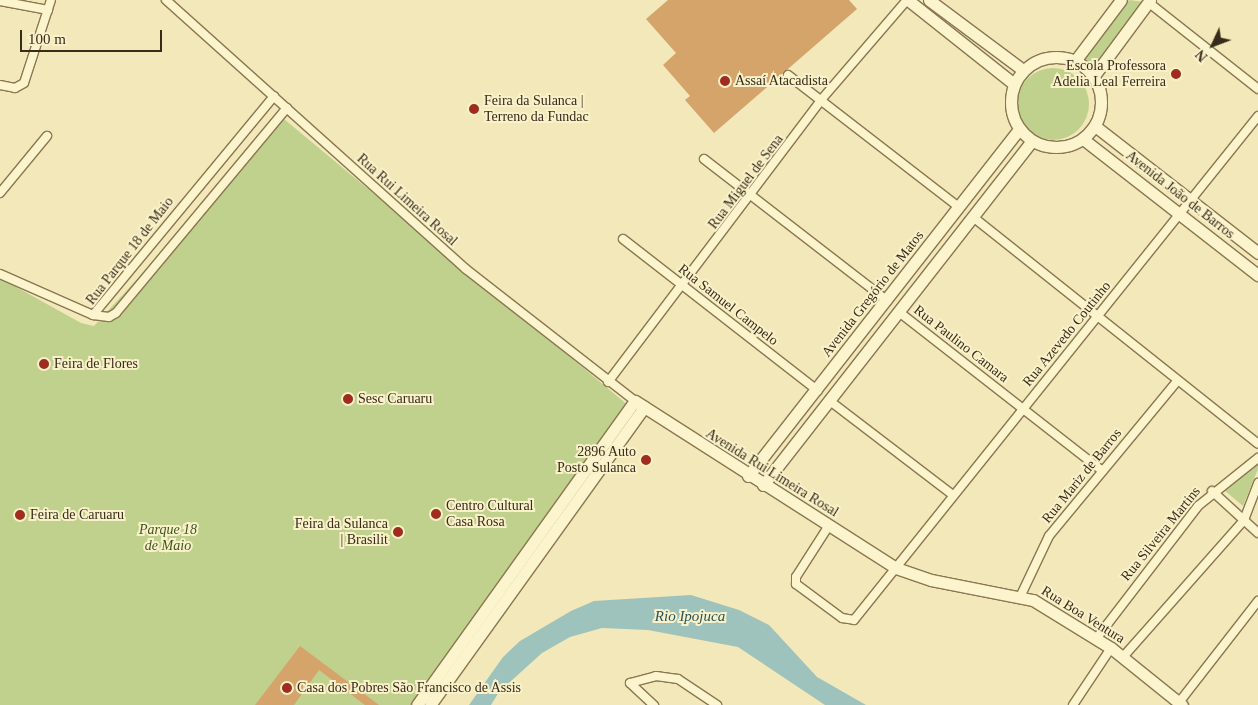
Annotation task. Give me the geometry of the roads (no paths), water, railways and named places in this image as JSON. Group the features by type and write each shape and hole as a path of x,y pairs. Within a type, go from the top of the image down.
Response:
{"street":[{"path":"0,85 21,86 51,0"},
{"name":"Rua Rui Limeira Rosal","path":"166,0 173,3 466,269 608,382 639,404"},
{"path":"907,0 1014,84"},
{"name":"Rua Miguel de Sena","path":"608,382 683,287 821,100 907,0"},
{"path":"929,0 1023,70"},
{"path":"1075,61 1122,0"},
{"path":"0,1 48,10"},
{"path":"1092,77 1149,1 1258,89"},
{"path":"1047,57 1075,61 1092,77 1101,100 1094,126 1083,138 1057,148 1032,141 1019,129 1012,115 1014,84 1023,70 1047,57"},
{"path":"788,75 959,207"},
{"name":"Rua Parque 18 de Maio","path":"94,315 274,96"},
{"name":"Rua Parque 18 de Maio","path":"94,315 109,317 116,313 287,108"},
{"name":"Rua Azevedo Coutinho","path":"828,527 796,577 800,589 828,609 849,620 858,618 953,495 1096,318 1188,200 1258,116"},
{"name":"Avenida João de Barros","path":"1094,126 1258,253"},
{"name":"Avenida Gregório de Matos","path":"748,476 818,391 1019,129"},
{"path":"0,193 47,136"},
{"name":"Avenida João de Barros","path":"1083,138 1258,275"},
{"path":"763,485 1032,141"},
{"path":"704,159 888,301"},
{"path":"973,218 1096,318 1258,444"},
{"name":"Rua Samuel Campelo","path":"622,239 818,391"},
{"path":"0,274 94,315"},
{"name":"Rua Paulino Camara","path":"899,312 1101,470"},
{"name":"Rua Mariz de Barros","path":"1021,595 1049,536 1101,470 1177,381"},
{"path":"830,401 953,495"},
{"path":"417,705 639,404"},
{"path":"430,705 639,404"},
{"name":"Avenida Rui Limeira Rosal","path":"639,404 748,476 896,568"},
{"name":"Rua Silveira Martins","path":"1096,639 1212,491 1258,458"},
{"path":"1123,657 1244,520 1258,483"},
{"path":"1212,491 1258,533"},
{"name":"Rua Boa Ventura","path":"896,568 954,586 1021,595 1111,648 1179,704"},
{"path":"1179,704 1258,601"},
{"path":"1073,705 1111,648"},
{"path":"654,705 630,683 669,676 689,684 717,705"}],"water":[{"name":"Rio Ipojuca","path":"691,595 739,610 769,625 817,677 866,705 825,705 738,647 648,630 602,628 570,637 542,653 499,692 491,705 469,705 503,657 520,641 571,611 594,601"}],"place":[{"name":"Escola Professora Adelia Leal Ferreira","path":"1176,74"},
{"name":"Assaí Atacadista","path":"725,81"},
{"name":"Feira da Sulanca | Terreno da Fundac","path":"474,109"},
{"name":"Feira de Flores","path":"44,364"},
{"name":"Sesc Caruaru","path":"348,399"},
{"name":"2896 Auto Posto Sulanca","path":"646,460"},
{"name":"Centro Cultural Casa Rosa","path":"436,514"},
{"name":"Feira de Caruaru","path":"20,515"},
{"name":"Feira da Sulanca | Brasilit","path":"398,532"},
{"name":"Casa dos Pobres São Francisco de Assis","path":"287,688"}],"park label":[{"name":"Parque 18 de Maio","path":"168,538"}]}
